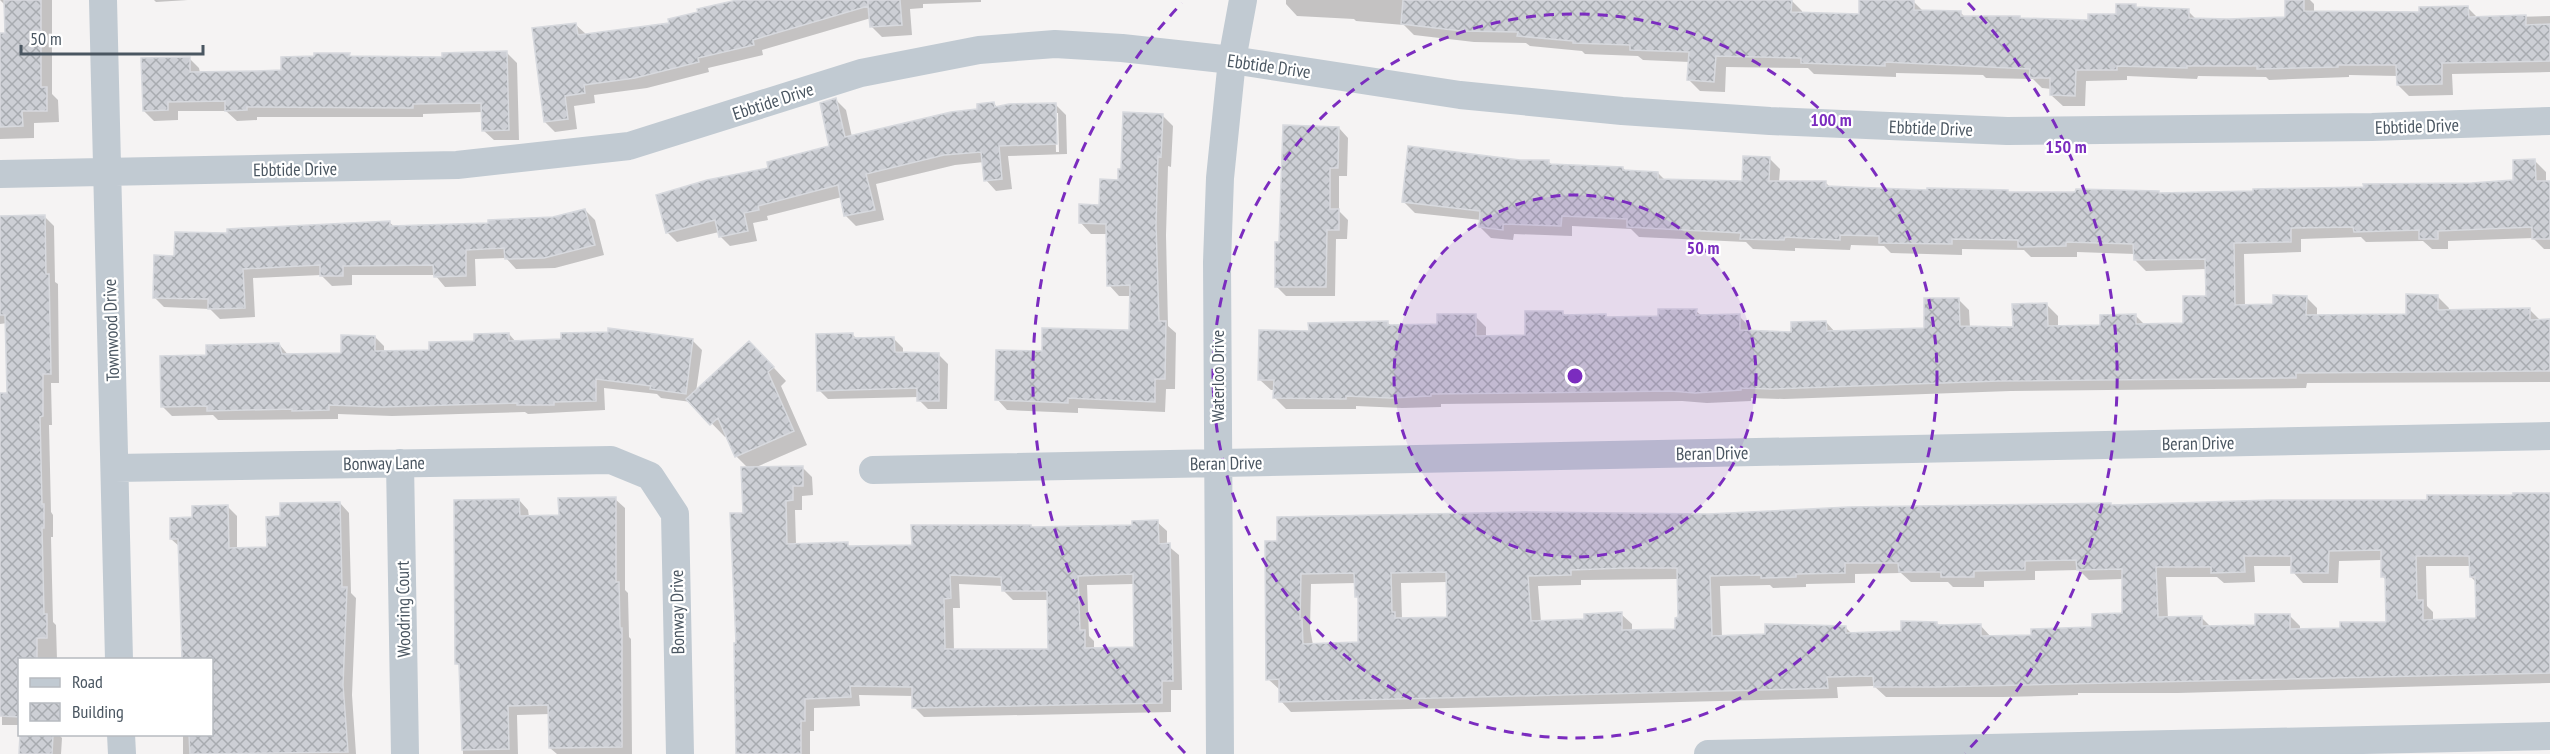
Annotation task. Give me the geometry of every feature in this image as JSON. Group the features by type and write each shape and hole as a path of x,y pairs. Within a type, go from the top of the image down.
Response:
{"street":[{"name":"Townwood Drive","path":"104,0 106,172 119,658"},
{"name":"Waterloo Drive","path":"1220,754 1217,262 1220,178 1232,60 1243,0"},
{"name":"Ebbtide Drive","path":"0,174 457,165 629,147 861,73 979,50 1055,44 1122,48 1232,60 1460,95 1622,111 1782,122 2007,131 2372,127 2550,122"},
{"name":"Beran Drive","path":"873,470 2550,436"},
{"name":"Bonway Lane","path":"114,468 611,460 650,476"},
{"name":"Woodring Court","path":"400,463 405,754"},
{"name":"Bonway Drive","path":"650,476 675,514 680,754"},
{"path":"121,736 122,754"},
{"path":"1708,754 2550,736"}],"building":[{"path":"4,0 41,0 41,87 47,87 47,111 22,111 23,126 0,127 0,33 5,33"},
{"path":"737,0 900,0 902,25 870,27 868,6 753,40 754,45 698,58 699,62 635,78 584,85 585,93 565,96 568,119 544,122 532,28 576,23 578,35 669,23 668,19 698,12 697,9"},
{"path":"1403,0 1792,0 1791,12 1859,14 1859,0 1914,0 1914,10 1961,11 1961,16 2020,16 2020,18 2088,20 2088,14 2116,14 2116,4 2189,9 2189,18 2228,19 2285,17 2285,0 2304,0 2304,11 2419,12 2419,7 2468,6 2469,17 2526,15 2526,25 2550,24 2550,61 2442,63 2442,84 2397,85 2396,65 2257,69 2257,66 2187,66 2187,68 2117,66 2117,70 2076,70 2075,96 2050,95 2050,78 2029,78 2030,69 1885,62 1885,66 1801,63 1801,58 1716,56 1714,82 1687,80 1689,52 1630,50 1630,45 1573,43 1573,41 1517,36 1518,32 1462,31 1401,24"},
{"path":"507,51 509,130 482,131 481,103 413,104 413,108 247,107 247,110 225,111 225,101 168,102 168,110 143,111 141,58 190,57 190,72 257,71 281,70 281,57 314,56 314,53 350,53 349,56 442,57 442,53"},
{"path":"836,98 845,137 951,112 977,109 977,104 994,102 995,107 1009,104 1056,103 1057,144 999,146 1002,179 984,181 981,152 944,155 866,174 875,210 844,216 838,185 758,206 759,210 744,213 748,231 719,237 715,220 666,233 656,195 707,180 768,168 767,162 829,146 820,103"},
{"path":"1123,112 1163,114 1161,157 1158,156 1156,224 1159,321 1166,321 1165,379 1155,379 1155,402 1068,398 1068,403 995,400 996,350 1042,351 1042,328 1129,330 1130,285 1107,286 1106,224 1079,223 1079,204 1099,205 1100,179 1118,180 1118,169 1121,169"},
{"path":"1283,125 1339,127 1338,168 1330,168 1330,209 1339,209 1339,230 1327,230 1326,287 1275,287 1275,242 1279,242"},
{"path":"1408,146 1520,160 1549,160 1549,164 1623,167 1623,170 1658,172 1658,179 1742,181 1743,156 1770,157 1769,181 1826,181 1826,186 2008,190 2008,192 2075,192 2076,189 2159,191 2159,193 2364,187 2363,184 2472,183 2513,180 2513,160 2535,159 2536,181 2550,181 2550,239 2532,239 2532,227 2438,231 2438,239 2419,239 2419,230 2354,232 2353,227 2291,228 2291,242 2234,243 2235,305 2273,304 2273,295 2307,296 2306,315 2406,314 2406,294 2438,295 2438,310 2530,308 2530,320 2550,319 2550,371 2296,373 2296,378 1999,381 1772,389 1741,388 1741,390 1695,393 1671,391 1431,394 1431,396 1391,398 1346,396 1346,399 1273,398 1274,380 1258,380 1259,330 1309,331 1308,323 1388,321 1388,325 1437,324 1437,314 1476,314 1476,336 1525,335 1525,311 1563,311 1563,315 1606,314 1606,317 1658,316 1658,309 1697,309 1696,315 1740,314 1740,330 1791,332 1791,322 1826,321 1827,331 1924,328 1924,298 1959,298 1960,326 2013,327 2012,304 2047,303 2048,326 2100,325 2100,315 2136,314 2136,324 2183,323 2183,296 2206,296 2205,259 2134,260 2133,244 2066,242 2066,246 2018,247 2018,240 1952,239 1952,244 1879,243 1879,236 1840,235 1840,240 1785,237 1784,240 1740,239 1741,233 1627,227 1627,219 1562,216 1561,226 1503,224 1503,230 1479,227 1480,211 1402,202"},
{"path":"585,209 595,245 544,258 505,259 504,248 466,250 466,276 434,277 433,265 343,266 343,276 320,276 320,265 243,269 245,308 208,309 208,299 153,298 154,255 174,256 175,232 227,233 227,229 390,221 390,226 488,223 488,220 553,217"},
{"path":"45,215 46,274 49,274 51,374 43,374 43,416 40,417 42,504 44,504 44,528 42,528 44,614 47,614 47,638 37,638 37,658 18,658 18,717 0,716 0,393 7,393 5,315 0,315 0,216"},
{"path":"608,328 693,339 686,394 650,389 651,386 596,379 596,401 554,402 554,405 517,405 517,403 382,407 329,405 329,410 292,411 292,409 207,411 207,406 161,407 160,356 206,355 206,345 279,343 282,354 341,353 341,335 375,336 375,351 429,350 429,342 474,341 474,334 509,333 509,341 561,339 561,333 608,332"},
{"path":"853,333 853,338 894,337 895,352 939,353 939,401 917,401 917,388 817,391 816,334"},
{"path":"749,341 774,367 768,372 794,431 735,457 718,418 710,425 686,399"},
{"path":"803,466 803,486 793,486 793,500 786,501 787,544 848,542 848,546 912,545 911,525 1031,525 1031,527 1132,525 1132,521 1158,520 1159,544 1170,543 1172,627 1173,681 1162,681 1162,703 912,708 912,687 850,686 851,697 805,699 805,721 801,721 801,754 736,754 734,643 736,643 730,513 743,513 741,467","holes":["1133,574 1134,647 1085,648 1085,630 1080,630 1078,576","950,575 1001,577 1002,591 1047,591 1048,649 945,649 944,599 951,598"]},
{"path":"2513,493 2550,493 2550,673 1935,687 1874,687 1873,676 1827,677 1828,688 1279,702 1279,679 1266,680 1265,541 1277,541 1277,517 1527,512 1709,514 1849,507 2111,503 2111,505 2271,500 2427,500 2427,495 2513,495","holes":["2381,550 2381,577 2385,577 2386,622 2340,622 2340,628 2290,629 2290,614 2255,614 2255,625 2202,626 2202,616 2158,617 2156,567 2211,567 2211,573 2245,572 2244,556 2291,556 2291,573 2328,573 2329,551","2416,556 2469,556 2470,577 2475,577 2476,618 2423,620 2423,600 2417,600","2076,560 2077,570 2122,569 2122,613 2092,614 2092,627 2031,629 2031,635 1981,636 1981,624 1937,625 1937,622 1901,621 1901,631 1846,633 1846,626 1765,624 1765,634 1712,636 1710,576 1796,577 1796,574 1845,573 1845,563 1898,563 1899,572 1941,572 1941,577 1974,577 1974,571 2025,570 2025,561","1677,568 1678,617 1675,618 1675,629 1622,630 1622,612 1584,614 1584,619 1531,621 1528,576 1571,575 1571,570","1446,572 1447,617 1395,618 1395,612 1392,612 1391,573","1354,573 1355,597 1358,597 1358,642 1303,644 1302,619 1300,619 1301,574"]},
{"path":"616,497 616,582 619,582 620,628 622,628 622,747 549,748 548,705 508,706 509,749 462,750 459,664 455,664 454,500 519,499 520,516 559,515 558,498"},
{"path":"340,502 342,587 347,587 343,685 348,752 190,754 189,736 213,736 213,658 182,658 178,539 170,539 170,518 192,517 192,506 228,505 229,548 267,547 266,517 280,516 280,503"},
{"path":"20,736 53,736 52,754 19,754"}]}
